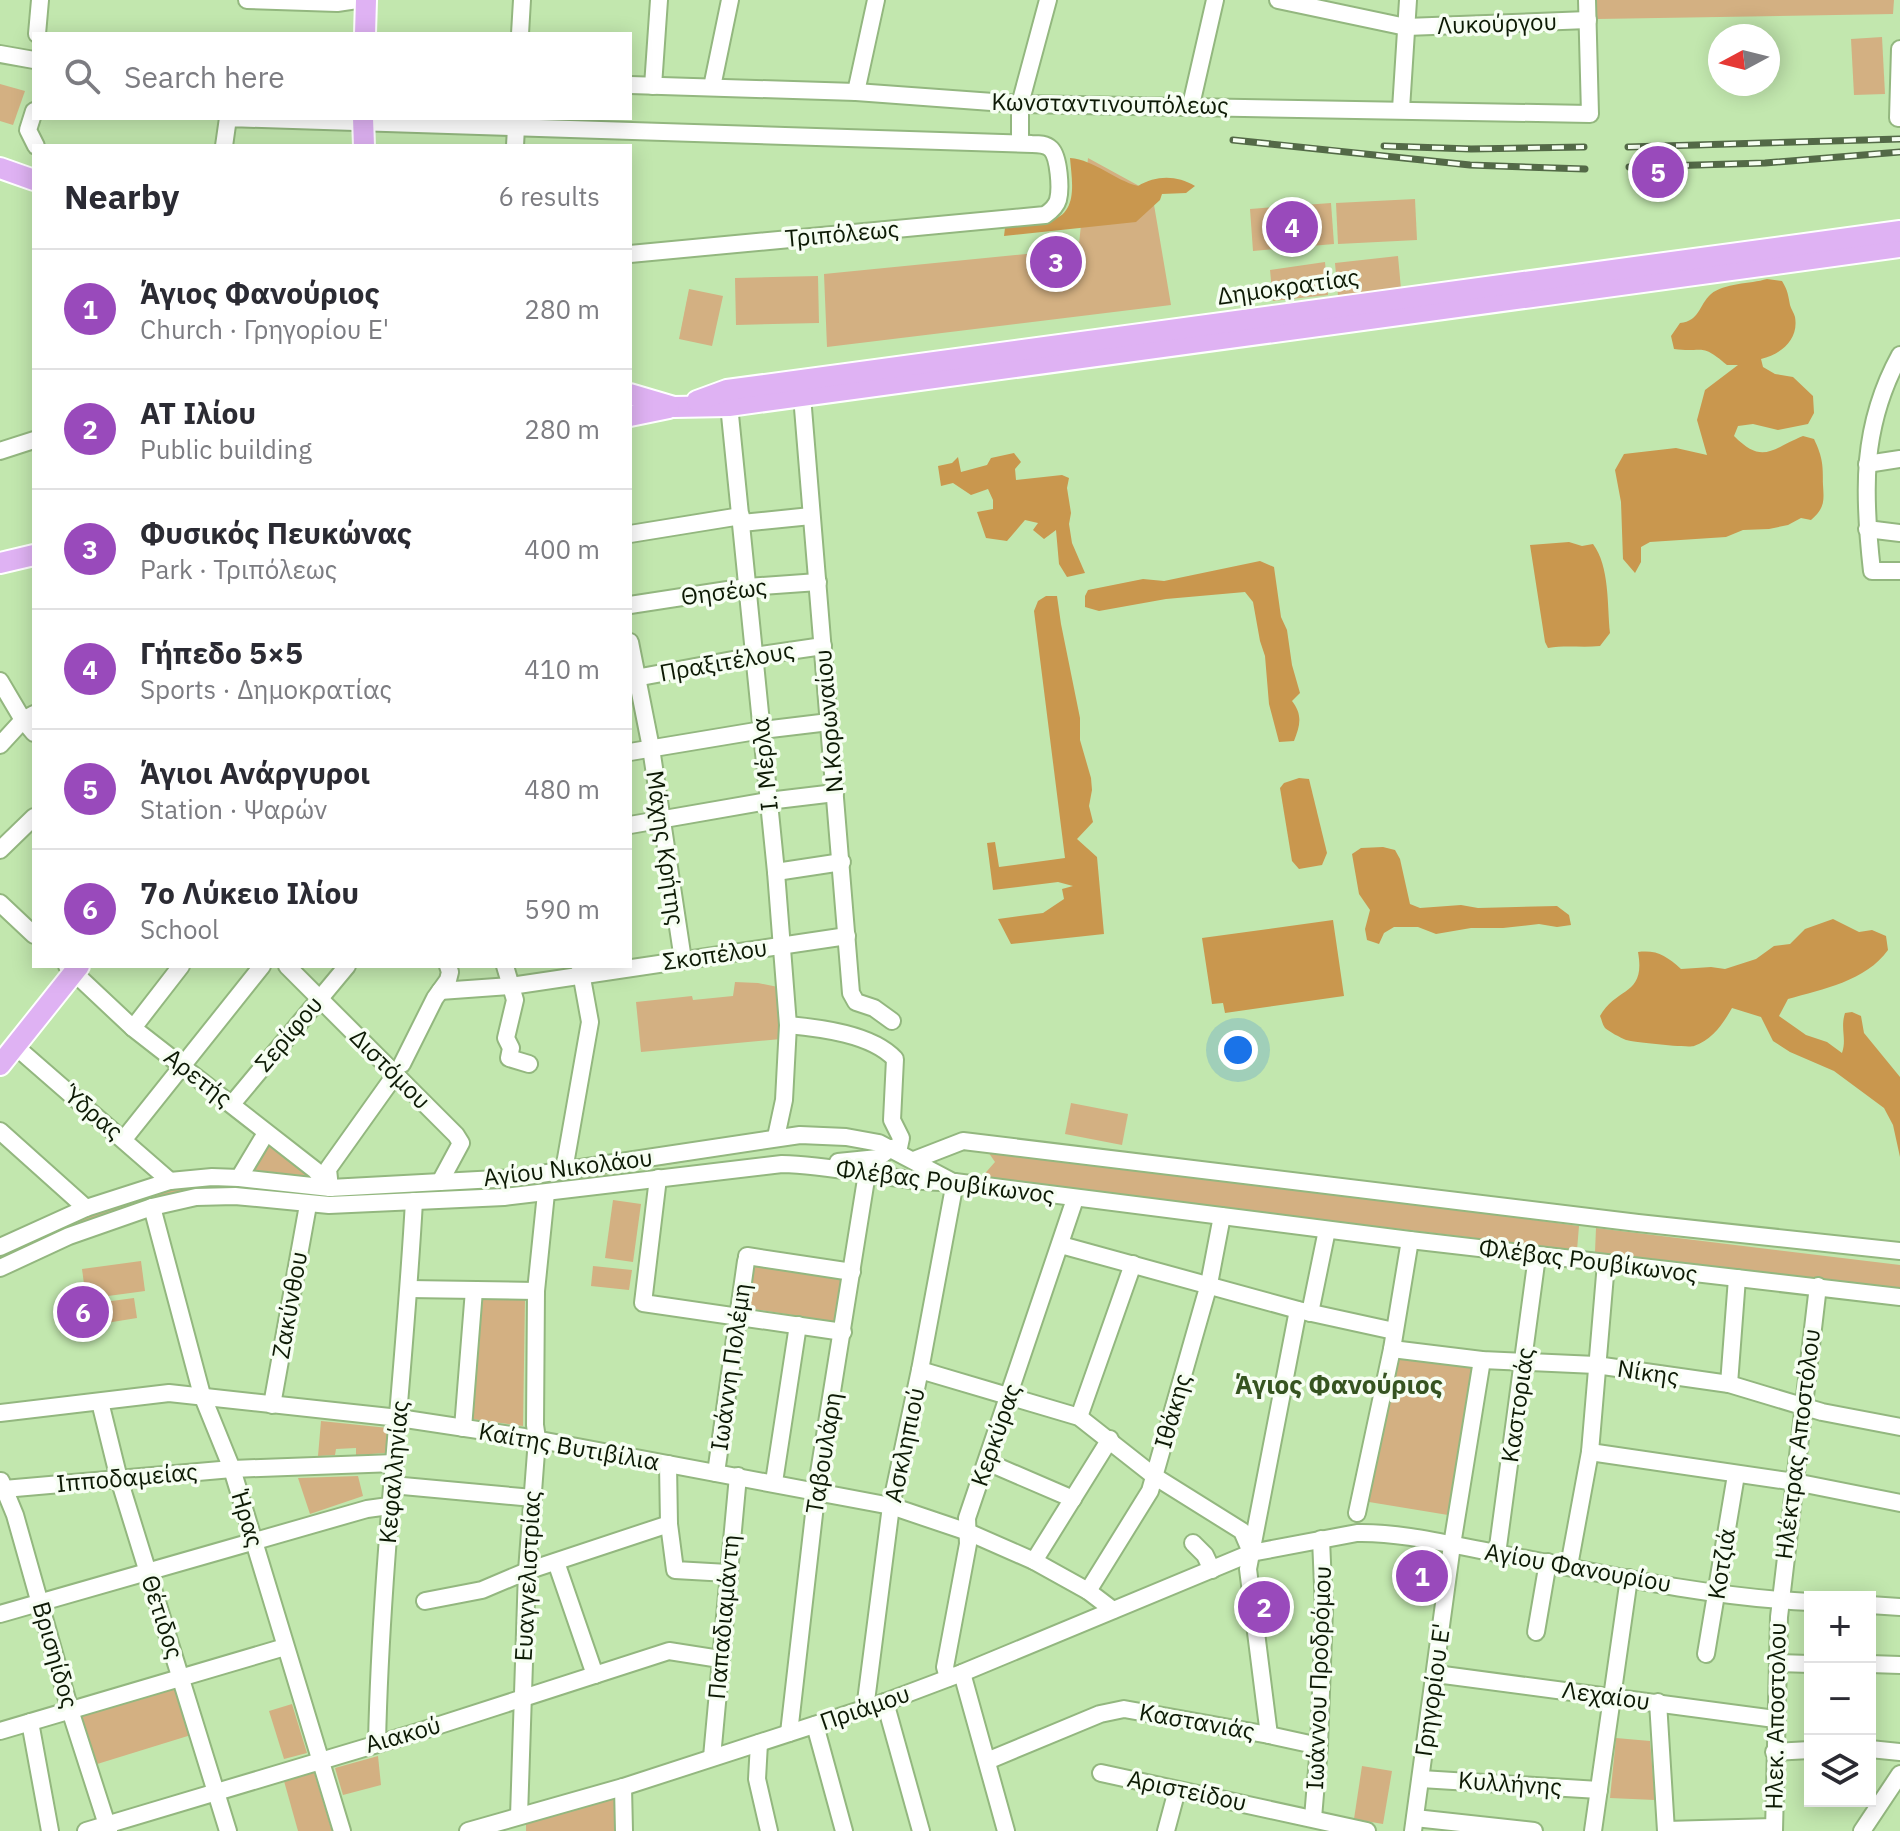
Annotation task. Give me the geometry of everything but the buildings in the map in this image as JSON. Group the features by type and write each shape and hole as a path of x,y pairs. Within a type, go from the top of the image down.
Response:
{"main road":[{"path":"365,32 366,0"},
{"path":"363,120 364,144"},
{"path":"0,168 32,179"},
{"name":"Δημοκρατίας","path":"632,394 680,406 1900,231"},
{"name":"Δημοκρατίας","path":"728,398 802,396 1900,247"},
{"path":"632,416 680,406"},
{"path":"0,563 32,555"},
{"path":"0,1065 73,968"}],"street":[{"path":"37,32 40,0"},
{"path":"247,0 337,3 357,0"},
{"path":"520,32 522,0"},
{"path":"653,86 659,0"},
{"path":"712,87 730,0"},
{"path":"856,92 876,0"},
{"path":"1020,143 1020,104 1048,0"},
{"path":"1191,105 1215,0"},
{"path":"1278,0 1406,27"},
{"path":"1401,109 1408,0"},
{"path":"1587,0 1588,20"},
{"name":"Κωνσταντινουπόλεως","path":"632,85 856,92 1020,104 1590,114 1588,20"},
{"name":"Λυκούργου","path":"1406,27 1588,20"},
{"path":"1899,118 1900,49"},
{"path":"0,54 32,60"},
{"path":"32,117 28,130 35,144"},
{"path":"224,144 228,120"},
{"name":"Κωνσταντινουπόλεως","path":"363,120 1042,144 1053,150 1058,162 1058,201 1053,210"},
{"path":"515,144 516,127"},
{"name":"Τριπόλεως","path":"632,254 1045,215 1053,210"},
{"path":"1900,355 1869,439 1867,464 1867,529 1872,571 1900,571"},
{"name":"Ν.Κορωναίου","path":"802,396 853,999 860,1005 874,1008 892,1021"},
{"name":"Ι. Μέρλα","path":"728,398 776,872 788,1025 784,1100 776,1137"},
{"path":"0,451 32,441"},
{"path":"1867,464 1900,459"},
{"path":"632,534 741,520 811,516"},
{"path":"1867,529 1900,533"},
{"name":"Θησέως","path":"632,605 747,587 818,582"},
{"name":"Πραξιτέλους","path":"634,679 823,646"},
{"name":"Μάχης Κρήτης","path":"634,679 651,748 683,960"},
{"path":"0,681 30,723 0,745"},
{"path":"632,752 829,722"},
{"path":"632,825 768,801 835,793"},
{"path":"0,850 32,819"},
{"path":"776,872 842,862"},
{"path":"0,904 32,933"},
{"name":"Σκοπέλου","path":"632,966 847,936"},
{"name":"Αρετής","path":"73,968 133,1028 315,1170 330,1188"},
{"path":"133,1028 179,968"},
{"path":"124,1139 260,968"},
{"name":"Διστόμου","path":"289,968 398,1070 461,1143 440,1182"},
{"name":"Σερίφου","path":"232,1104 345,968"},
{"path":"330,1188 328,1169 398,1070 450,972 449,968"},
{"path":"506,968 515,1000 506,1038 511,1048 509,1058 529,1064"},
{"name":"Σκοπέλου","path":"438,995 511,986 609,968"},
{"path":"564,1170 590,1022 581,971"},
{"path":"788,1025 832,1031 885,1048 895,1059 892,1120 899,1131 895,1150 878,1158 817,1165"},
{"name":"Ύδρας","path":"15,1046 170,1181"},
{"path":"0,1131 86,1208"},
{"path":"239,1178 266,1133"},
{"name":"Αγίου Νικολάου","path":"170,1181 239,1178 330,1188 514,1178 776,1137 846,1137 879,1143 955,1182"},
{"path":"914,1160 954,1143 989,1144 1638,1223 1900,1251"},
{"name":"Φλέβας Ρουβίκωνος","path":"0,1268 69,1236 152,1207 214,1195 308,1205 414,1201 546,1193 759,1165 817,1165 932,1182 955,1182 1537,1256 1900,1297"},
{"name":"Ταβουλάρη","path":"789,1733 817,1491 867,1173"},
{"path":"658,1178 643,1303 843,1332"},
{"path":"0,1247 86,1208 170,1181"},
{"name":"Ασκληπιού","path":"865,1709 891,1506 955,1182"},
{"name":"Ευαγγελιστρίας","path":"519,1816 527,1571 537,1439 536,1291 546,1193"},
{"name":"Κερκύρας","path":"1006,1831 987,1761 955,1676 945,1667 968,1532 967,1518 1075,1199"},
{"name":"Κεφαλληνίας","path":"377,1743 389,1506 399,1418 414,1201"},
{"name":"Ζακύνθου","path":"272,1405 308,1205"},
{"name":"Ήρας","path":"152,1207 202,1395 232,1469 342,1831"},
{"name":"Ιθάκης","path":"1088,1591 1150,1491 1209,1284 1222,1216"},
{"path":"1269,1735 1248,1569 1304,1312 1327,1230"},
{"path":"1357,1513 1392,1349 1410,1240"},
{"path":"1061,1245 1304,1312 1394,1331"},
{"name":"Καστοριάς","path":"1497,1554 1537,1256"},
{"name":"Ιωάννη Πολέμη","path":"716,1473 746,1259 852,1272"},
{"path":"1569,1566 1590,1452 1606,1263"},
{"path":"1079,1417 1133,1264"},
{"path":"1729,1384 1737,1278"},
{"name":"Ηλέκτρας Αποστόλου","path":"1780,1601 1818,1286"},
{"path":"409,1289 536,1291"},
{"path":"463,1428 474,1290"},
{"path":"774,1482 798,1325"},
{"name":"Νίκης","path":"1392,1349 1482,1360 1596,1365 1729,1384 1804,1406 1900,1427"},
{"name":"Γρηγορίου Ε'","path":"1414,1824 1452,1545 1482,1360"},
{"path":"920,1370 1079,1417 1154,1476 1242,1531 1251,1553"},
{"name":"Καίτης Βυτιβίλια","path":"0,1413 169,1393 399,1418 537,1439 891,1506 968,1532 1034,1561 1088,1591 1113,1610"},
{"name":"Θέτιδος","path":"100,1402 119,1479 228,1831"},
{"path":"1034,1561 1110,1439"},
{"path":"1590,1452 1795,1482 1900,1503"},
{"path":"987,1462 1073,1499"},
{"name":"Ιπποδαμείας","path":"2,1484 119,1479 232,1469 395,1463"},
{"path":"668,1464 669,1524 675,1570 728,1573"},
{"name":"Κοτζιά","path":"1706,1654 1736,1475"},
{"name":"Παπαδιαμάντη","path":"712,1757 738,1476"},
{"name":"Βρισηίδος","path":"2,1484 8,1515 39,1602 108,1828"},
{"path":"392,1485 533,1498"},
{"path":"0,1614 367,1509 389,1506"},
{"path":"425,1601 482,1590 527,1571 669,1524"},
{"name":"Αγίου Φανουρίου","path":"1251,1553 1374,1532 1717,1593 1804,1602"},
{"name":"Ιωάννου Προδρόμου","path":"1313,1818 1324,1609 1321,1539"},
{"path":"1193,1543 1205,1555 1212,1570"},
{"name":"Πριάμου","path":"468,1831 623,1787 885,1702 1251,1553"},
{"path":"556,1562 595,1675"},
{"path":"1536,1632 1548,1562"},
{"path":"1593,1831 1629,1578"},
{"name":"Ηλεκ. Αποστολου","path":"1774,1829 1780,1601"},
{"path":"1876,1605 1900,1607"},
{"path":"0,1731 285,1647"},
{"name":"Αιακού","path":"86,1831 108,1828 669,1651 720,1659"},
{"path":"1778,1663 1804,1664"},
{"path":"1876,1664 1900,1665"},
{"name":"Λεχαίου","path":"1436,1674 1775,1719"},
{"path":"885,1702 921,1831"},
{"path":"1658,1702 1666,1830 1774,1829"},
{"name":"Καστανιάς","path":"987,1761 1100,1714 1124,1709 1319,1746"},
{"path":"30,1722 50,1831"},
{"path":"815,1725 844,1831"},
{"path":"759,1743 757,1779 769,1831"},
{"path":"1774,1752 1804,1750"},
{"path":"1876,1750 1900,1752"},
{"name":"Αριστείδου","path":"1101,1773 1367,1831"},
{"path":"1862,1831 1900,1774"},
{"name":"Κυλλήνης","path":"1421,1779 1599,1790"},
{"path":"623,1787 624,1831"},
{"path":"1166,1831 1177,1790"},
{"path":"1414,1824 1534,1831"}],"shaded area":[{"path":"1597,0 1894,0 1893,14 1597,19"},
{"path":"1882,37 1885,94 1854,95 1851,39"},
{"path":"0,84 25,91 13,125 0,121"},
{"path":"1070,158 1088,162 1138,186 1166,178 1195,186 1186,193 1162,194 1160,200 1136,222 1004,236 1005,228 1048,221 1065,212 1071,196"},
{"path":"1088,158 1152,193 1171,305 827,347 824,274 1067,250 1079,244"},
{"path":"1415,199 1417,240 1338,244 1336,203"},
{"path":"1331,203 1334,244 1253,251 1250,209"},
{"path":"1398,256 1401,289 1338,296 1335,263"},
{"path":"1325,262 1328,295 1273,301 1270,270"},
{"path":"818,276 819,323 736,325 735,278"},
{"path":"1767,279 1782,281 1796,325 1791,339 1782,350 1761,359 1763,367 1775,374 1793,377 1813,396 1814,413 1808,424 1778,430 1753,424 1738,426 1734,436 1744,445 1760,452 1767,452 1803,436 1814,439 1823,467 1823,504 1811,520 1801,518 1788,525 1743,530 1726,537 1650,542 1641,547 1641,562 1635,573 1623,559 1621,502 1615,470 1624,454 1676,448 1707,455 1697,420 1705,390 1738,365 1727,365 1702,350 1674,349 1671,336 1680,323 1695,316 1716,290"},
{"path":"689,289 723,296 712,346 679,339"},
{"path":"1014,453 1021,462 1015,469 1016,480 1062,475 1069,478 1067,488 1072,543 1085,573 1067,577 1059,564 1056,530 1044,539 1033,530 1038,523 1025,520 1007,541 986,538 977,512 993,509 988,489 971,495 953,483 941,486 938,466 952,463 958,457 961,472 987,465 991,458"},
{"path":"1569,542 1582,546 1593,544 1602,564 1610,633 1600,646 1548,648 1545,642 1530,545"},
{"path":"1260,561 1274,567 1281,617 1287,630 1300,693 1292,701 1299,721 1294,741 1279,742 1269,704 1265,656 1253,602 1245,592 1166,599 1099,611 1085,607 1088,590 1143,579 1164,581"},
{"path":"1046,596 1057,596 1080,718 1080,740 1091,778 1089,806 1093,822 1077,839 1097,857 1104,934 1011,944 998,919 1043,913 1064,899 1062,889 1073,886 1058,882 993,890 987,843 995,842 999,867 1065,858 1034,611 1038,601"},
{"path":"1299,778 1309,779 1327,853 1322,865 1299,869 1292,861 1280,788 1284,783"},
{"path":"1361,848 1395,850 1400,859 1410,904 1420,908 1461,905 1478,908 1557,906 1569,915 1571,925 1471,928 1436,934 1418,927 1394,927 1384,933 1379,944 1367,940 1365,929 1370,910 1359,894 1352,854"},
{"path":"1833,919 1859,932 1872,930 1886,936 1888,950 1879,961 1856,976 1788,999 1779,1016 1806,1035 1827,1042 1842,1053 1845,1013 1861,1016 1864,1033 1900,1077 1900,1157 1893,1125 1884,1108 1834,1071 1773,1041 1761,1017 1732,1008 1712,1036 1694,1046 1626,1040 1603,1025 1600,1016 1607,1006 1634,984 1638,976 1638,952 1661,955 1681,969 1725,969 1756,959 1774,946 1790,944 1805,929"},
{"path":"1333,920 1344,996 1225,1013 1223,1003 1212,1004 1202,938"},
{"path":"735,982 778,987 781,1039 641,1052 636,1002 692,996 693,1000 733,996"},
{"path":"1071,1103 1128,1114 1122,1145 1065,1134"},
{"path":"270,1145 308,1176 254,1170"},
{"path":"754,1145 754,1151 502,1191 321,1201 185,1192 142,1202 58,1234 0,1262 0,1252 54,1226 166,1188 207,1182 299,1193"},
{"path":"984,1146 1579,1226 1577,1250 980,1179 995,1162"},
{"path":"613,1200 641,1204 633,1262 605,1258"},
{"path":"1596,1228 1900,1265 1900,1288 1595,1252"},
{"path":"141,1261 145,1291 86,1299 82,1269"},
{"path":"754,1264 844,1277 837,1322 747,1308"},
{"path":"593,1266 632,1270 629,1290 591,1286"},
{"path":"480,1297 525,1298 523,1426 472,1419"},
{"path":"134,1298 137,1318 100,1324 97,1303"},
{"path":"1394,1358 1472,1367 1448,1515 1363,1501"},
{"path":"321,1421 388,1428 386,1453 356,1455 356,1448 336,1449 335,1455 318,1456"},
{"path":"358,1476 363,1496 310,1514 298,1478"},
{"path":"176,1683 191,1735 94,1765 78,1714"},
{"path":"292,1704 307,1753 284,1759 269,1711"},
{"path":"1616,1738 1650,1741 1655,1800 1610,1798"},
{"path":"378,1756 381,1785 343,1795 335,1768"},
{"path":"1362,1766 1392,1771 1383,1824 1354,1819"},
{"path":"314,1772 332,1831 298,1831 284,1781"},
{"path":"615,1796 615,1831 526,1831 526,1824"}],"railway":[{"path":"1628,147 1900,139"},
{"path":"1233,140 1470,165 1585,169"},
{"path":"1384,146 1471,149 1584,147"},
{"path":"1629,167 1765,163 1900,152"}],"place":[{"name":"Άγιοι Ανάργυροι","path":"1658,172"},
{"name":"Γήπεδο 5×5","path":"1292,227"},
{"name":"Φυσικός Πευκώνας","path":"1056,262"},
{"name":"7ο Λύκειο Ιλίου","path":"83,1312"},
{"name":"Άγιος Φανούριος","path":"1422,1576"},
{"name":"ΑΤ Ιλίου","path":"1264,1607"}],"district":[{"name":"Άγιος Φανούριος","path":"1339,1385"}]}
